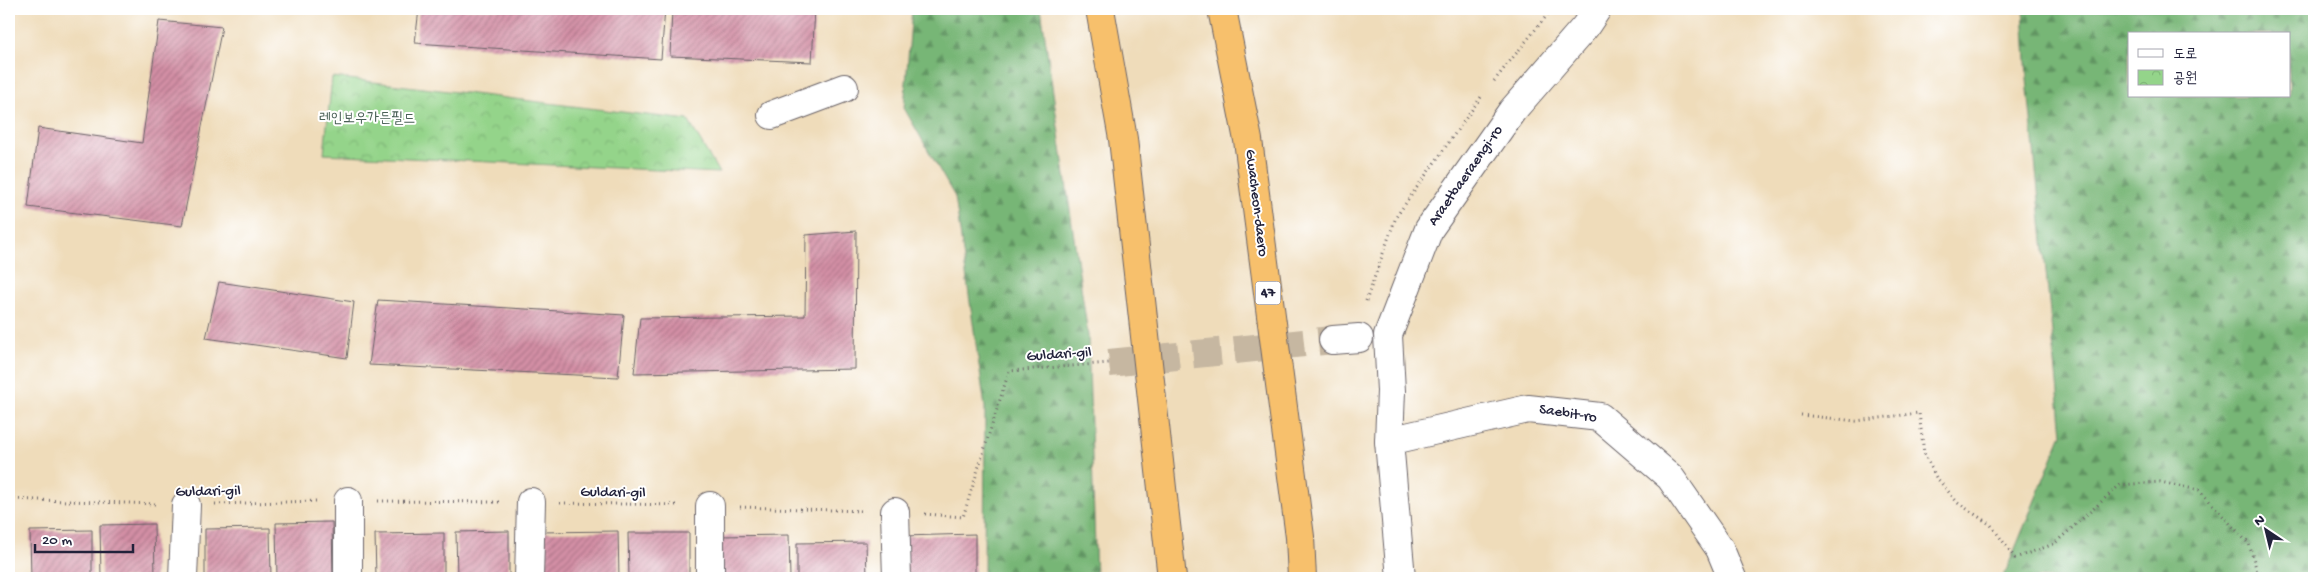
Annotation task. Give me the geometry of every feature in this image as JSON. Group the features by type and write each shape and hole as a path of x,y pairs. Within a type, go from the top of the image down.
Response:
{"highway":[{"path":"1100,9 1123,139 1172,578"},
{"name":"Gwacheon-daero","path":"1222,9 1249,150 1300,537 1302,578"}],"street":[{"name":"Araetbaeraengi-ro","path":"1401,578 1389,441 1391,391 1388,335 1429,229 1512,111 1585,27 1597,9"},
{"path":"772,115 844,88"},
{"name":"Saebit-ro","path":"1389,441 1528,409 1600,417 1670,477 1720,549 1732,578"},
{"path":"348,501 348,578"},
{"path":"529,578 531,502"},
{"path":"183,578 186,505"},
{"path":"710,506 710,578"},
{"path":"895,512 897,578"}],"path":[{"name":"Guldari-gil","path":"9,498 186,505 348,501 531,502 895,512 963,517 1009,371 1109,363"},
{"path":"1801,415 1856,421 1919,413 1924,453 1936,477 1958,504 1990,525 2015,558 2054,544 2120,485 2160,482 2199,490 2249,544 2259,578"}],"green space":[{"path":"912,9 1041,9 1088,335 1096,578 984,578 985,407 955,197 904,108"},
{"path":"2023,9 2314,9 2314,578 2003,578 2062,434 2027,79"},
{"name":"레인보우가든필드","path":"332,77 688,120 719,173 324,154"}],"building":[{"path":"419,9 665,9 661,59 415,43"},
{"path":"672,9 764,11 764,9 815,9 812,62 670,56"},
{"path":"159,21 222,27 182,226 28,207 38,128 142,143"},
{"path":"856,231 855,369 634,373 640,318 805,316 806,235"},
{"path":"219,282 354,302 347,358 206,338"},
{"path":"378,300 624,315 618,377 369,365"},
{"path":"332,522 333,578 277,578 276,523"},
{"path":"154,524 155,578 101,578 100,525"},
{"path":"270,528 271,578 205,578 205,529"},
{"path":"92,530 92,578 31,578 30,531"},
{"path":"509,531 509,578 457,578 456,532"},
{"path":"618,531 619,578 541,578 540,532"},
{"path":"444,533 444,578 376,578 375,534"},
{"path":"628,533 689,533 689,578 629,578"},
{"path":"975,534 975,578 903,578 903,536"},
{"path":"789,535 790,578 720,578 719,536"},
{"path":"866,542 867,578 797,578 797,543"}],"tunnel":[{"path":"1109,363 1333,340"}]}
